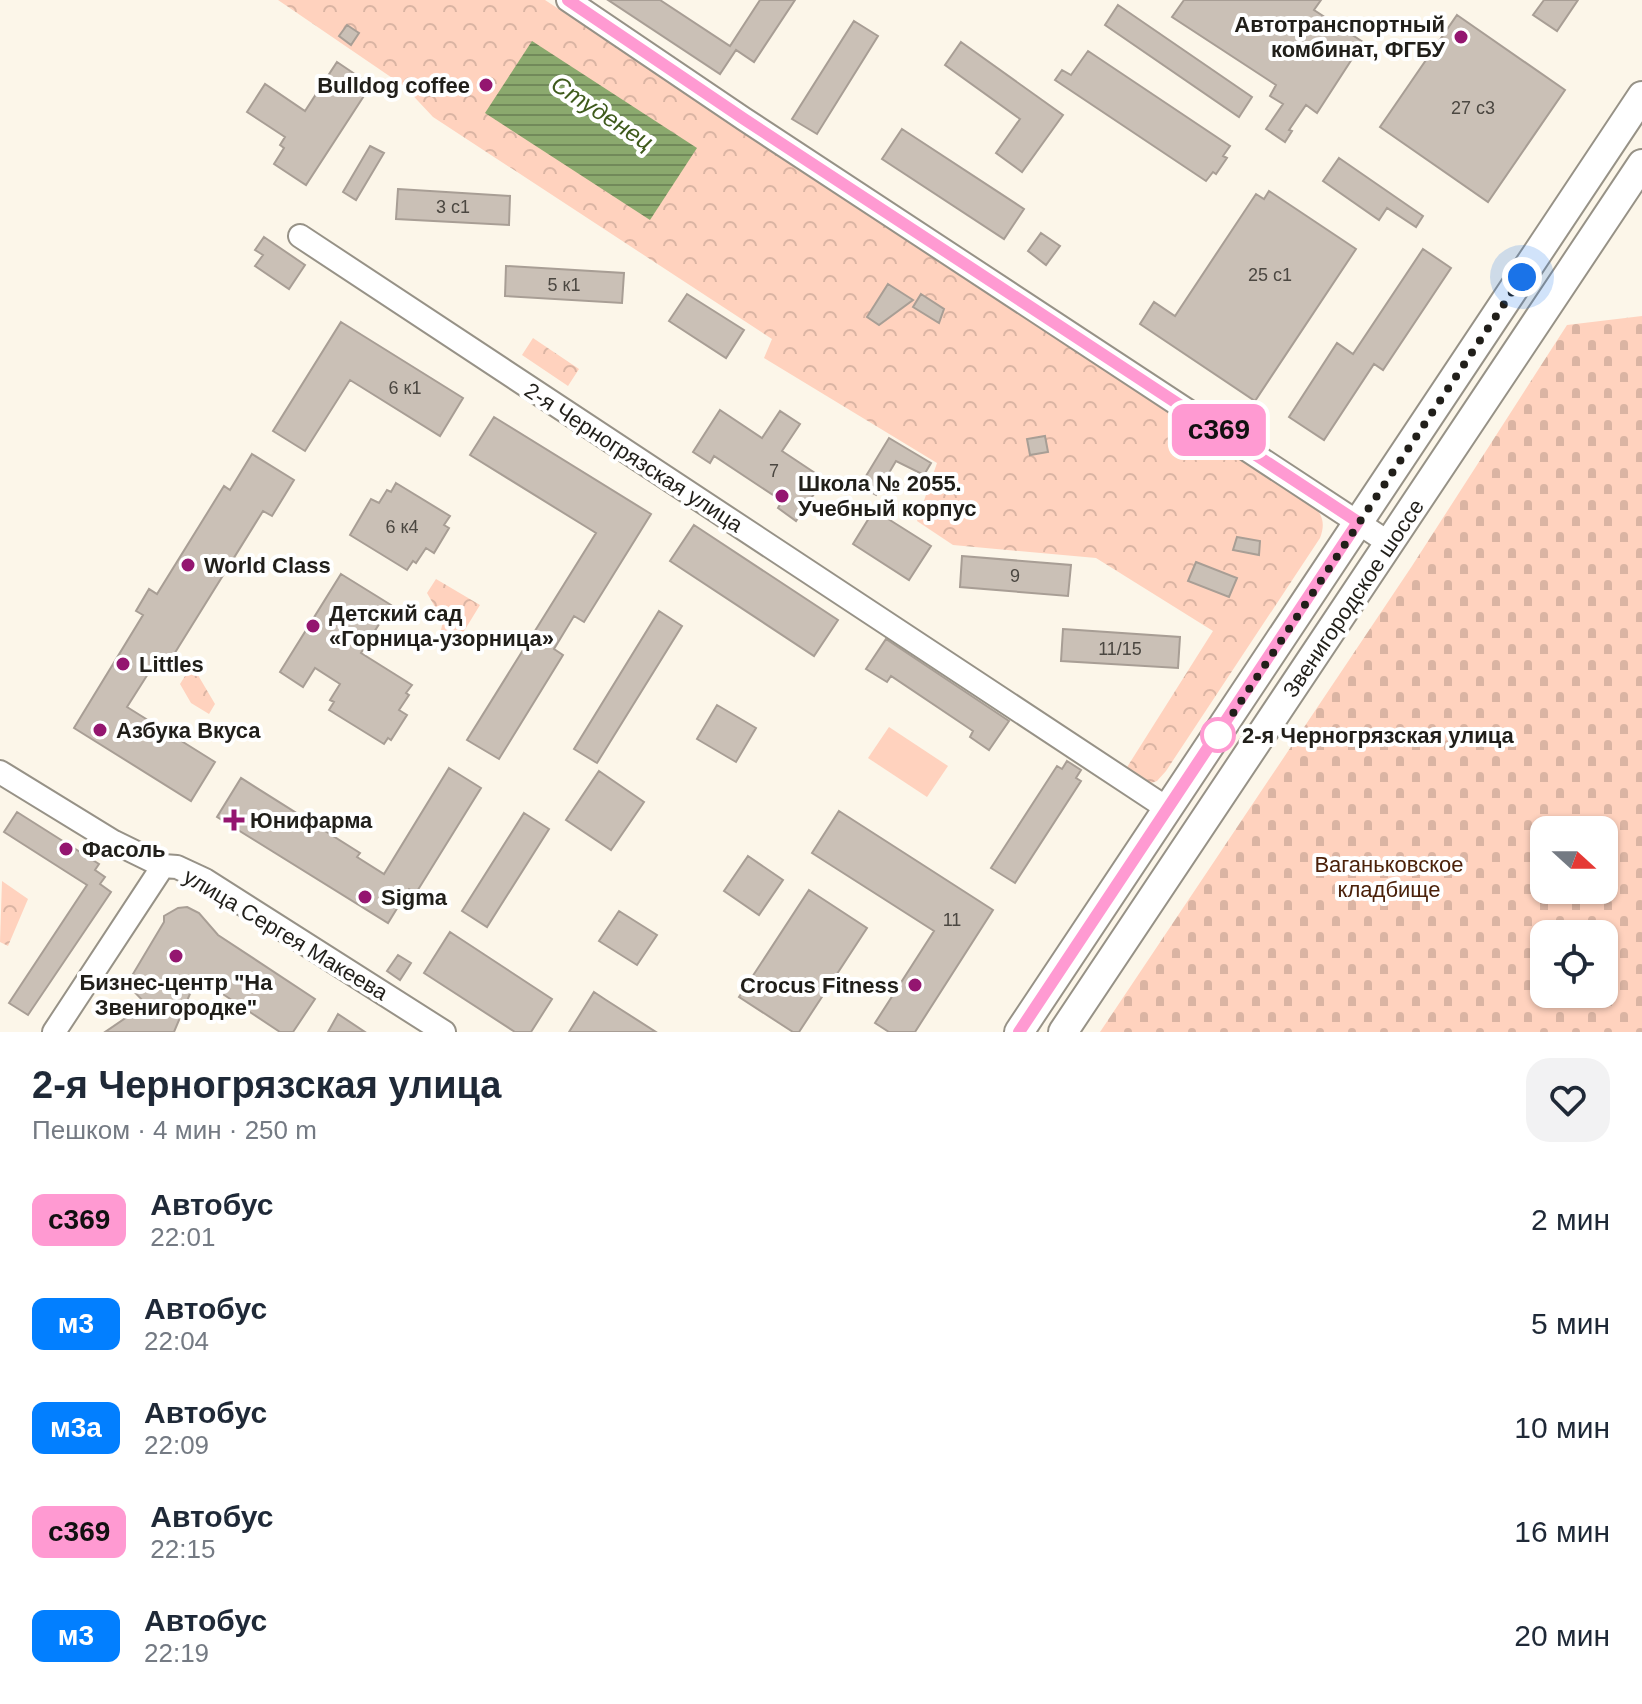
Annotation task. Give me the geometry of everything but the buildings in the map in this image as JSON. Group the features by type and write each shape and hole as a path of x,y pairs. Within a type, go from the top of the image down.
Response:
{"main road":[{"name":"Звенигородское шоссе","path":"1019,1032 1641,96"},
{"name":"Звенигородское шоссе","path":"1063,1032 1642,164"}],"street":[{"path":"568,0 1389,543"},
{"name":"2-я Черногрязская улица","path":"300,236 1168,809"},
{"name":"улица Сергея Макеева","path":"0,772 114,842 163,866 177,867 205,880 444,1032"},
{"path":"54,1032 163,866"}],"green space":[{"path":"278,0 545,0 1311,503 1322,519 1320,538 1166,771 1157,781 1148,784 1124,772 1213,631 1096,558 953,545 917,521 937,463 764,358 772,339 433,117 404,86"},
{"name":"Ваганьковское кладбище","path":"1642,316 1642,1032 1100,1032 1412,566 1567,325"},
{"path":"533,338 579,369 568,386 522,355"},
{"path":"436,579 480,605 461,636 441,644 439,639 443,621 427,593"},
{"path":"192,665 215,704 209,714 191,703 180,684"},
{"path":"889,727 948,766 927,797 868,758"},
{"path":"2,881 28,899 8,946 0,942"}],"water":[{"name":"Студенец","path":"532,41 697,148 650,220 485,113"}],"bus line":[{"name":"с369","path":"568,0 1358,522 1019,1032"}],"place":[{"name":"Автотранспортный комбинат, ФГБУ","path":"1461,37"},
{"name":"Bulldog coffee","path":"486,85"},
{"name":"Школа № 2055. Учебный корпус","path":"782,496"},
{"name":"World Class","path":"188,565"},
{"name":"Детский сад «Горница-узорница»","path":"313,626"},
{"name":"Littles","path":"123,664"},
{"name":"Азбука Вкуса","path":"100,730"},
{"name":"2-я Черногрязская улица","path":"1218,735"},
{"name":"Юнифарма","path":"234,820"},
{"name":"Фасоль","path":"66,849"},
{"name":"Sigma","path":"365,897"},
{"name":"Бизнес-центр \"На Звенигородке\"","path":"176,956"},
{"name":"Crocus Fitness","path":"915,985"}],"route":[{"path":"1218,735 1214,742 1522,277"}]}
